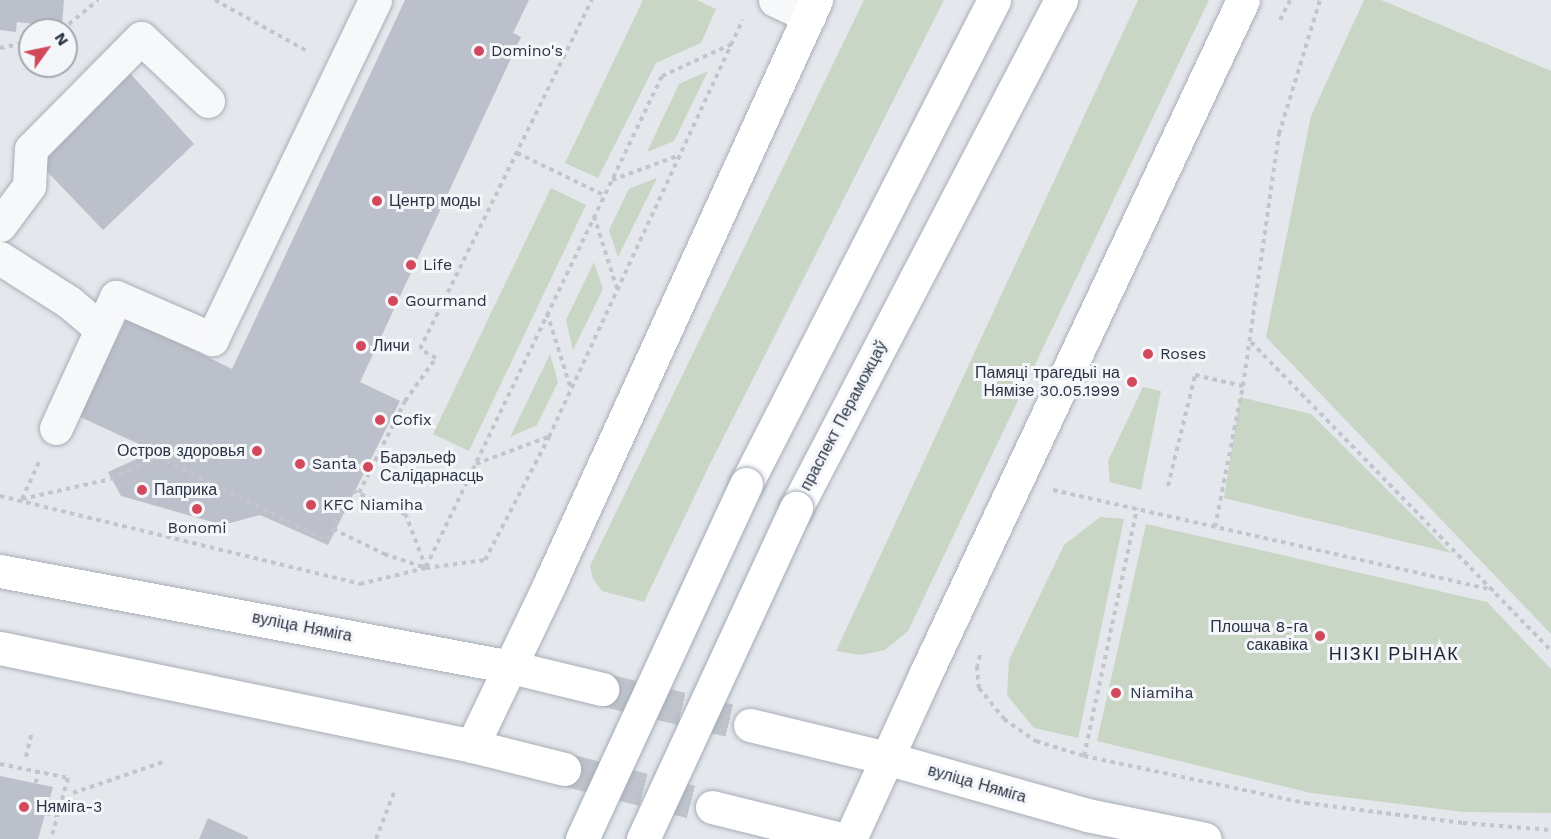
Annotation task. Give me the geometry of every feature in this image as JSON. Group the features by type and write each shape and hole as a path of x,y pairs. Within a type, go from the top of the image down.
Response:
{"main road":[{"path":"582,839 746,484 994,0"},
{"name":"праспект Пераможцаў","path":"643,839 796,508 1061,0"},
{"path":"850,839 1243,0"},
{"path":"472,746 511,667 813,8"},
{"name":"вуліца Няміга","path":"0,571 511,667 602,689"},
{"path":"0,648 472,746 564,769"},
{"name":"вуліца Няміга","path":"750,725 886,758 1087,815 1205,839"},
{"path":"712,807 841,839"}],"lane":[{"path":"56,428 116,297 212,339 375,0"},
{"path":"761,5 813,8"},
{"path":"0,225 29,186 31,149 141,38 208,101"},
{"path":"0,258 69,302 101,329"}],"path":[{"path":"76,18 98,0"},
{"path":"215,0 342,70"},
{"path":"359,493 405,401 436,358 420,349 592,0"},
{"path":"1215,526 1243,386 1279,134 1320,0"},
{"path":"0,496 21,499 360,584 426,568 485,560 549,437 733,43 761,5"},
{"path":"426,568 662,76 733,43"},
{"path":"0,48 18,44"},
{"path":"517,153 604,195"},
{"path":"612,180 681,154"},
{"path":"594,215 618,289"},
{"path":"547,313 571,389"},
{"path":"1250,341 1551,650"},
{"path":"1168,486 1195,375 1243,386"},
{"path":"475,464 549,437"},
{"path":"21,499 111,479 158,457 327,540 349,490 359,493 406,515 426,568"},
{"path":"1047,501 1052,490 1494,590"},
{"path":"1084,756 1137,509"},
{"path":"333,529 384,554 426,568"},
{"path":"982,650 977,666 979,688 1004,719 1036,741 1084,756 1306,803 1463,823 1551,830"},
{"path":"26,757 31,735"},
{"path":"74,792 166,761"},
{"path":"0,764 68,778 51,839"},
{"path":"36,783 38,772"},
{"path":"376,839 395,790"},
{"path":"46,813 57,816"}],"green space":[{"path":"643,0 697,0 716,9 701,43 656,63 598,178 565,163"},
{"path":"864,0 944,0 709,466 644,602 602,591 593,579 590,566"},
{"path":"1138,0 1209,0 908,631 885,650 861,655 836,651"},
{"path":"1364,0 1381,0 1551,71 1551,634 1266,337 1311,116"},
{"path":"708,71 674,141 647,152 679,84"},
{"path":"657,178 618,257 609,230 629,189"},
{"path":"551,188 586,205 469,451 433,434"},
{"path":"594,262 603,289 573,350 566,320"},
{"path":"550,354 558,382 537,425 510,437"},
{"path":"1143,387 1161,391 1141,490 1110,482 1108,461"},
{"path":"1240,397 1311,414 1451,553 1224,498"},
{"path":"1100,517 1124,519 1078,738 1034,728 1007,695 1009,660 1064,545"},
{"name":"Плошча 8-га сакавіка","path":"1146,524 1487,602 1551,669 1551,813 1463,812 1311,793 1097,741"}],"building":[{"path":"0,0 64,0 63,18 18,18 16,32 0,30"},
{"name":"Центр моды","path":"405,0 529,0 513,33 521,37 360,382 400,401 328,545 260,515 223,525 121,496 108,472 154,451 78,416 127,318 232,369"},
{"path":"128,71 194,144 103,230 37,161"},
{"name":"Няміга-3","path":"0,776 53,787 38,839 0,839"},
{"path":"208,818 248,837 247,839 199,839"}],"tunnel":[{"path":"602,689 750,725"},
{"path":"564,769 712,807"}],"place":[{"name":"Domino's","path":"479,51"},
{"name":"Центр моды","path":"377,201"},
{"name":"Life","path":"411,265"},
{"name":"Gourmand","path":"393,301"},
{"name":"Личи","path":"361,346"},
{"name":"Roses","path":"1148,354"},
{"name":"Памяці трагедыі на Нямізе 30.05.1999","path":"1132,382"},
{"name":"Cofix","path":"380,420"},
{"name":"Остров здоровья","path":"257,451"},
{"name":"Santa","path":"300,464"},
{"name":"Барэльеф Салідарнасць","path":"368,467"},
{"name":"Паприка","path":"142,490"},
{"name":"KFC Niamiha","path":"311,505"},
{"name":"Bonomi","path":"197,509"},
{"name":"Плошча 8-га сакавіка","path":"1320,636"},
{"name":"Niamiha","path":"1116,693"},
{"name":"Няміга-3","path":"24,807"}],"district":[{"name":"НІЗКІ РЫНАК","path":"1394,654"}]}
